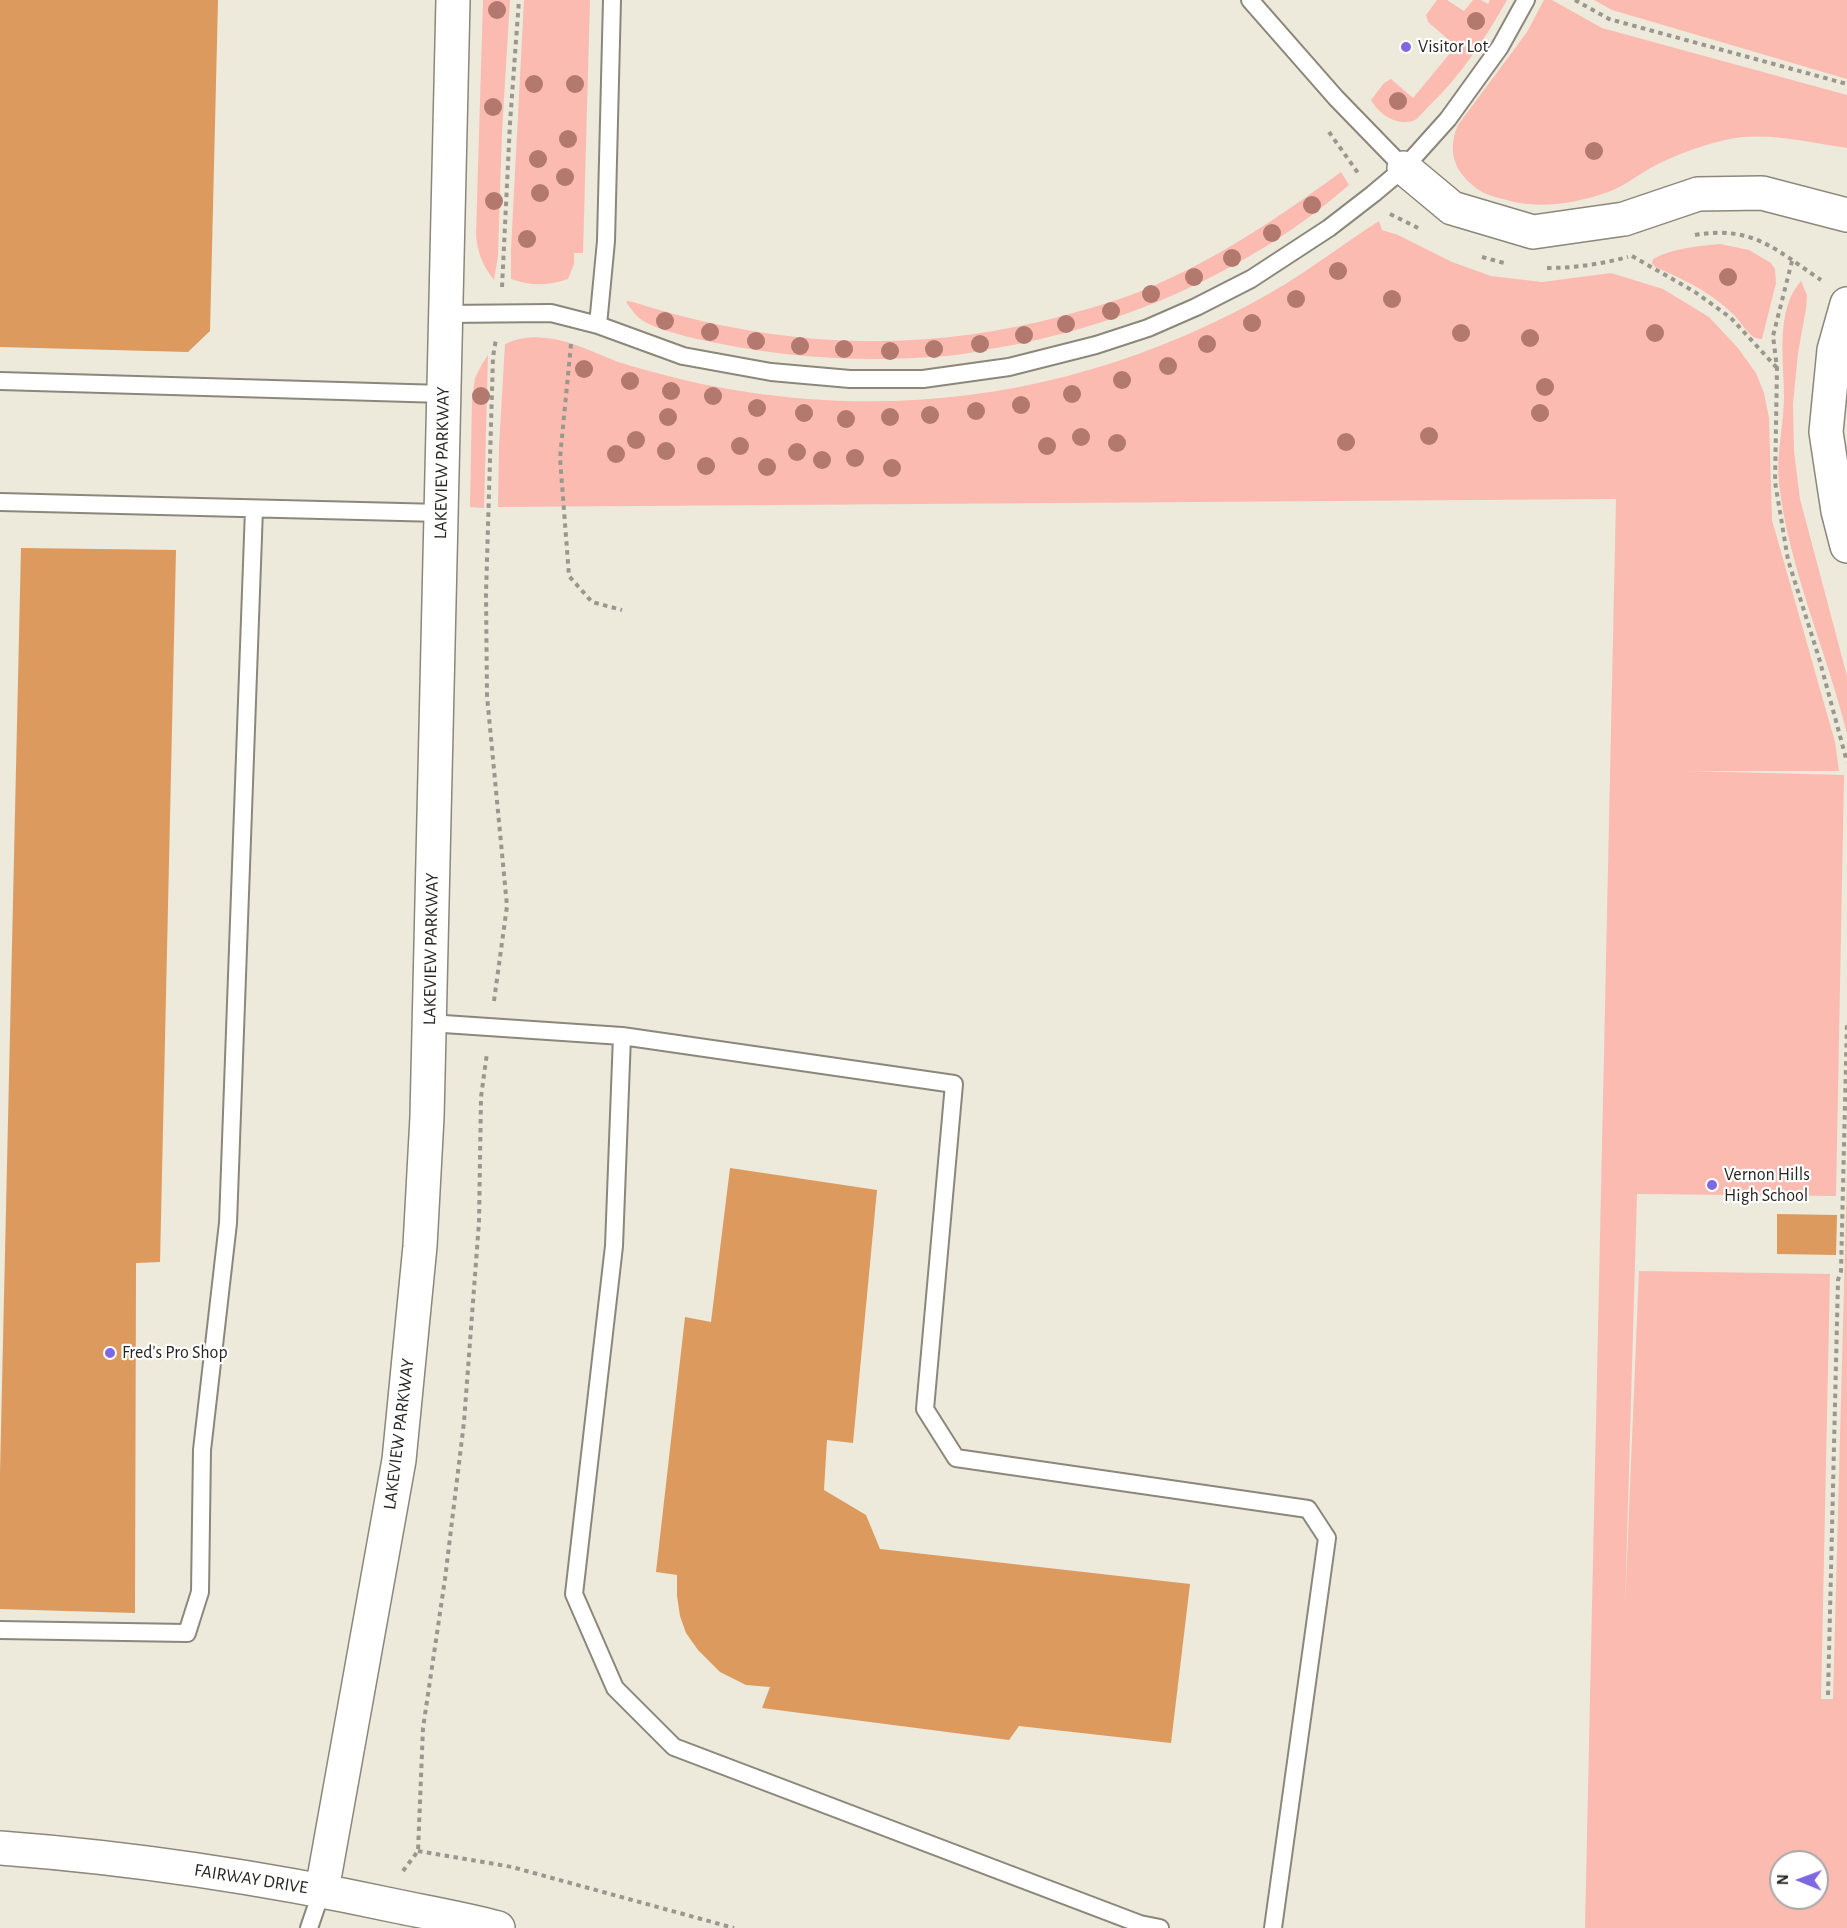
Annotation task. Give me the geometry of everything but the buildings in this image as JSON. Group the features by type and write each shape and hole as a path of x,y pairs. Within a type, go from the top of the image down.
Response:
{"street":[{"name":"LAKEVIEW PARKWAY","path":"322,1890 399,1460 420,1246 429,1023 453,0"},
{"path":"1404,168 1452,208 1533,232 1624,219 1698,194 1762,193 1847,214"},
{"path":"1847,304 1834,350 1826,432 1838,511 1847,546"},
{"name":"FAIRWAY DRIVE","path":"0,1848 64,1853 206,1870 322,1890 498,1928"}],"lane":[{"path":"598,325 606,241 612,0"},
{"path":"1250,0 1336,98 1404,168"},
{"path":"446,314 551,313 598,325 683,356 771,372 850,379 923,380 1009,367 1096,345 1148,328 1251,279 1329,228 1404,168 1448,119 1500,47 1526,0"},
{"path":"0,381 443,394"},
{"path":"0,502 441,513"},
{"path":"0,1630 187,1633 200,1592 202,1450 228,1223 254,509"},
{"path":"429,1023 622,1036 954,1084 925,1409 956,1458 1308,1509 1327,1538 1273,1928"},
{"path":"622,1036 614,1246 574,1594 615,1688 674,1747 1140,1924 1160,1928"},
{"path":"309,1928 322,1890"}],"path":[{"path":"519,0 500,313 493,357 486,594 487,696 507,906 482,1096 479,1222 464,1422 445,1579 423,1728 418,1851 512,1867 734,1928"},
{"path":"1575,0 1609,19 1847,84"},
{"path":"1632,255 1695,292 1731,318 1778,368"},
{"path":"1792,261 1773,336 1778,368 1775,482 1788,560 1819,658 1847,762"},
{"path":"572,338 560,458 569,576 592,602 622,610"},
{"path":"1828,1695 1838,1280 1841,1270 1844,1199 1847,1021"}],"shaded area":[{"path":"483,0 510,0 502,131 498,256 494,280 482,259 476,236"},
{"path":"524,0 590,0 583,253 574,253 574,264 568,279 546,284 526,283 511,279"},
{"path":"1437,0 1447,0 1464,11 1473,0 1481,0 1488,4 1490,0 1507,0 1471,57 1450,84 1419,117 1413,121 1400,122 1383,114 1371,100 1384,83 1391,79 1413,98 1456,46 1428,22 1426,15"},
{"path":"1544,0 1552,0 1602,28 1847,95 1847,148 1782,138 1743,137 1709,144 1687,152 1656,165 1614,189 1584,199 1559,204 1534,205 1510,201 1483,192 1469,182 1458,169 1453,155 1455,133 1458,125 1527,32"},
{"path":"1594,0 1847,0 1847,79 1612,10"},
{"path":"1341,172 1349,185 1310,216 1226,270 1181,292 1087,327 951,356 866,359 814,357 737,347 677,334 654,326 642,320 626,302 741,329 795,337 849,341 903,341 1011,328 1103,304 1188,270 1256,231"},
{"path":"1379,221 1382,230 1398,235 1452,262 1491,276 1542,282 1611,273 1663,289 1709,317 1738,348 1756,373 1764,393 1769,418 1772,520 1835,742 1839,771 1687,771 1844,775 1836,1196 1637,1194 1625,1607 1639,1271 1830,1274 1821,1699 1833,1699 1847,1176 1847,1928 1585,1928 1616,499 498,507 505,344 515,340 534,337 555,339 655,373 747,392 813,399 879,401 944,398 1008,389 1071,375 1133,356 1194,331 1254,302"},
{"path":"1720,244 1749,250 1771,263 1775,269 1776,283 1762,339 1750,334 1735,316 1707,293 1655,267 1652,263 1653,259 1677,250"},
{"path":"1801,281 1807,295 1793,404 1794,451 1800,499 1847,676 1847,734 1799,577 1779,483 1784,407 1784,321 1787,306"},
{"path":"488,355 484,508 470,507 472,399 475,378"}],"place":[{"name":"Visitor Lot","path":"1406,47"},
{"name":"Vernon Hills High School","path":"1712,1185"},
{"name":"Fred's Pro Shop","path":"110,1353"}]}
